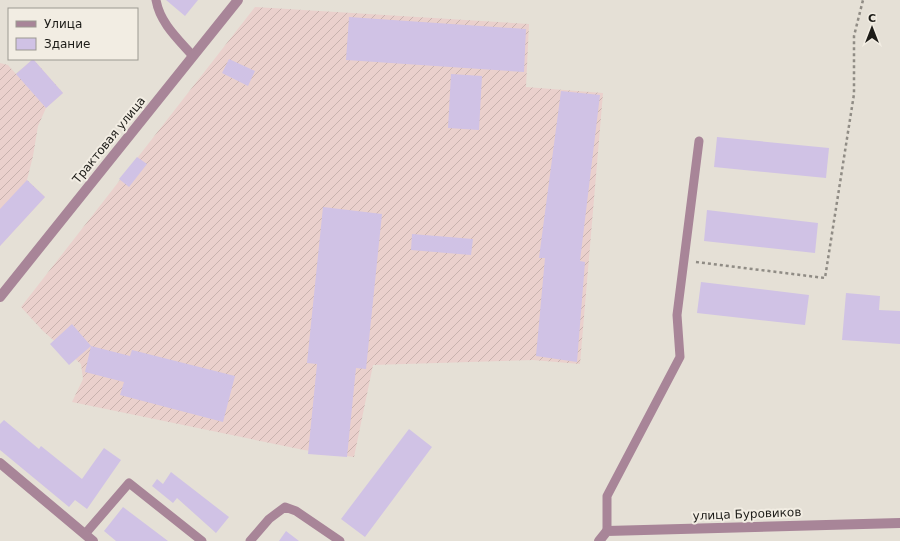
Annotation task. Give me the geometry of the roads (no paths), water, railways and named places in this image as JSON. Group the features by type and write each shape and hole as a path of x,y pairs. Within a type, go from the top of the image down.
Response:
{"street":[{"name":"Трактовая улица","path":"0,296 238,0"},
{"path":"0,463 93,541"},
{"name":"улица Буровиков","path":"607,531 900,523"},
{"path":"599,541 607,531"}],"lane":[{"path":"156,0 157,6 167,28 193,56"},
{"path":"607,531 607,496 680,357 677,315 699,141"},
{"path":"85,534 129,483 202,541"},
{"path":"250,541 269,519 285,506 296,511 340,541"}]}
